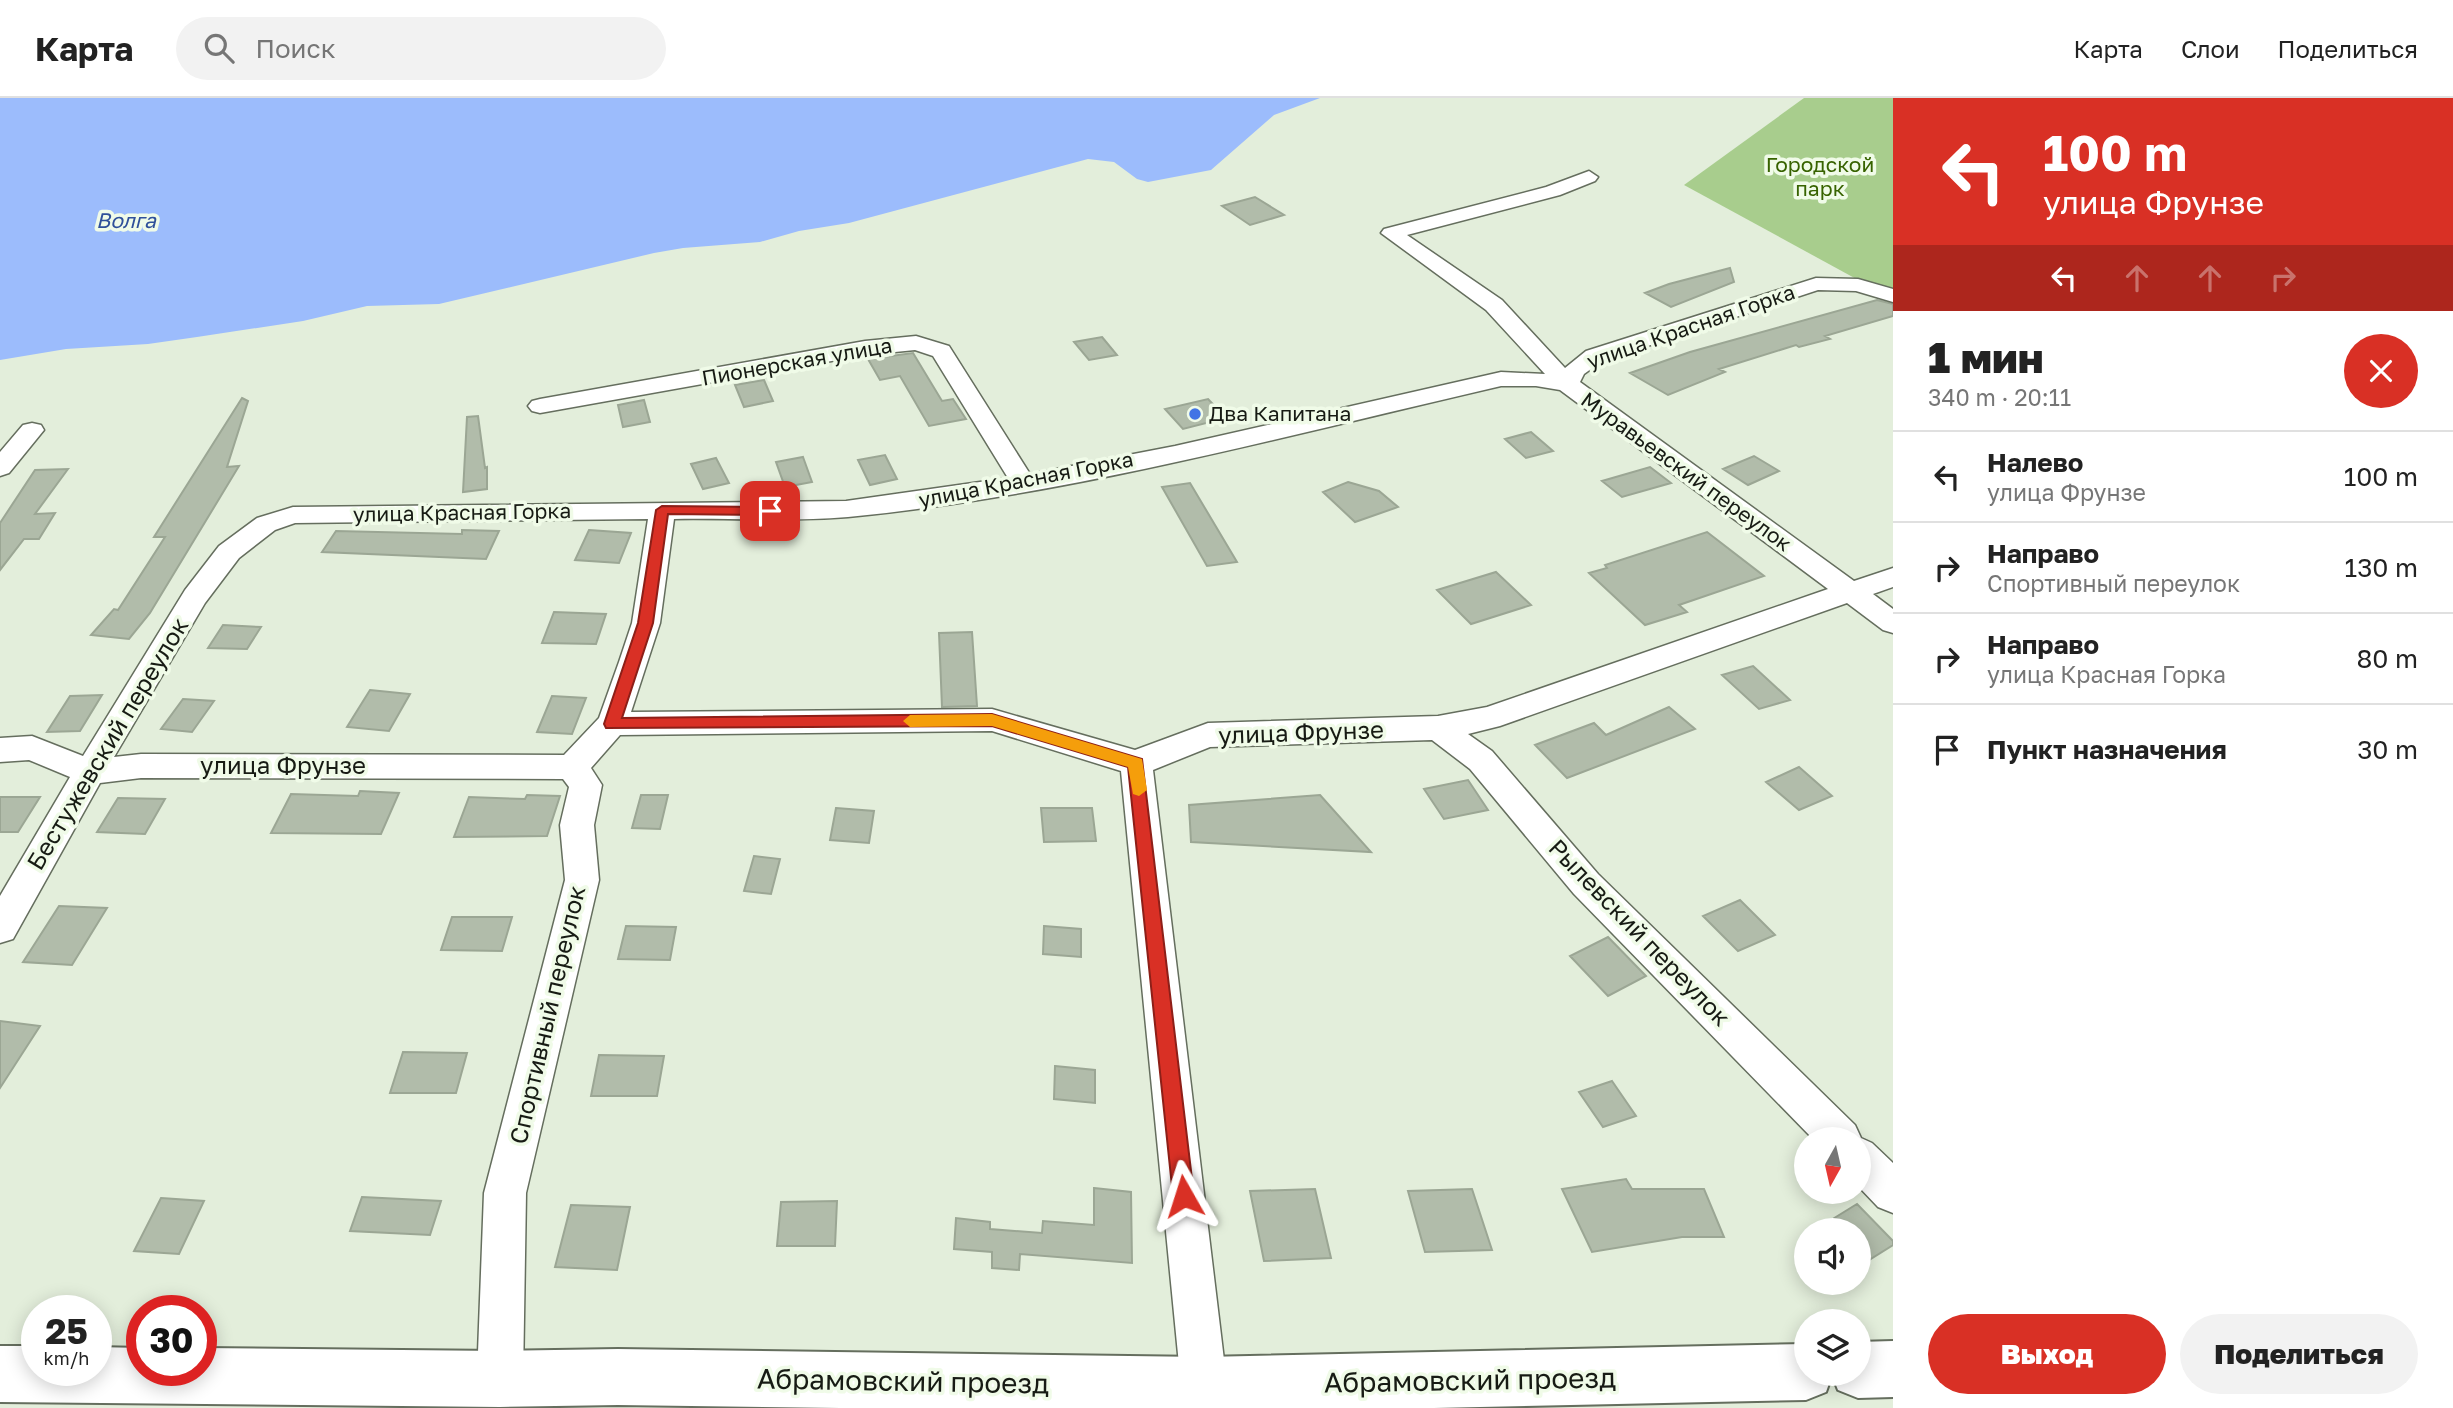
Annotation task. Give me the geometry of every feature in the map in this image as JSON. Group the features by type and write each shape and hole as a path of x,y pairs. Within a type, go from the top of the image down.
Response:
{"street":[{"name":"Муравьевский переулок","path":"1589,177 1553,191 1391,233 1494,305 1567,384 1893,623"},
{"name":"улица Красная Горка","path":"195,597 229,552 266,524 293,515 846,509 923,500 1023,482 1501,379 1536,379 1567,384 1575,370 1594,356 1816,284 1858,285 1893,296"},
{"name":"Пионерская улица","path":"540,406 865,348 916,343 941,351 1023,482"},
{"path":"0,468 32,430"},
{"path":"572,767 612,724 646,623 662,510"},
{"name":"улица Фрунзе","path":"1136,763 1208,735 1438,728 1489,718 1893,577"},
{"name":"Бестужевский переулок","path":"0,928 89,772 195,597"},
{"path":"612,724 992,720 1136,763 1204,1397"},
{"name":"Рылевский переулок","path":"1438,728 1481,760 1586,884 1829,1127"},
{"name":"улица Фрунзе","path":"0,750 32,748 89,772 155,765 572,767"},
{"name":"Спортивный переулок","path":"500,1379 505,1193 582,880 577,825 586,785 572,767"},
{"path":"1871,1170 1893,1192"},
{"path":"1871,1369 1893,1368"},
{"name":"Абрамовский проезд","path":"0,1374 500,1379 617,1393 1204,1397 1794,1372"}],"green space":[{"name":"Городской парк","path":"1804,98 1893,98 1893,299 1684,185"}],"water":[{"name":"Волга","path":"0,98 1320,98 1274,115 1211,170 1148,182 1137,179 1114,162 1088,159 849,223 799,231 760,242 654,253 439,304 367,306 303,321 197,337 148,344 66,349 0,360"}],"building":[{"path":"1255,197 1284,215 1250,225 1222,206"},
{"path":"1730,268 1734,282 1671,307 1645,293 1669,284"},
{"path":"1877,300 1893,304 1893,316 1825,336 1830,339 1799,347 1796,345 1719,369 1725,372 1668,395 1630,373 1690,352"},
{"path":"1102,337 1117,355 1089,360 1074,342"},
{"path":"913,353 942,401 953,399 966,419 929,426 900,376 880,380 868,359"},
{"path":"764,380 773,401 744,407 735,385"},
{"path":"242,398 248,401 227,467 239,466 150,613 129,639 91,635 114,609 118,610 165,537 154,537"},
{"name":"Два Капитана","path":"1208,399 1226,418 1183,429 1165,409"},
{"path":"644,400 650,422 623,427 618,405"},
{"path":"478,416 485,468 487,467 487,489 463,492 467,417"},
{"path":"1531,432 1553,451 1526,458 1505,439"},
{"path":"885,455 897,479 870,485 858,460"},
{"path":"1754,456 1779,471 1748,485 1723,469"},
{"path":"803,457 812,482 785,487 776,462"},
{"path":"716,458 729,483 703,489 691,464"},
{"path":"1650,467 1671,483 1622,497 1602,481"},
{"path":"68,469 35,514 55,513 39,539 24,539 0,570 0,523 35,470"},
{"path":"1348,482 1379,491 1398,507 1355,522 1323,492"},
{"path":"1190,483 1237,562 1207,566 1162,487"},
{"path":"462,530 499,531 486,559 322,552 336,531 462,534"},
{"path":"589,530 631,533 619,563 575,560"},
{"path":"1707,532 1764,576 1679,605 1687,612 1645,625 1589,573 1607,568 1605,565"},
{"path":"1496,572 1531,605 1471,624 1437,590"},
{"path":"554,612 606,614 596,644 542,643"},
{"path":"223,625 261,627 247,649 208,648"},
{"path":"972,632 977,706 942,707 939,633"},
{"path":"1753,666 1790,700 1759,709 1722,675"},
{"path":"370,690 410,694 389,731 347,727"},
{"path":"102,695 80,731 47,732 70,696"},
{"path":"552,696 586,698 572,734 537,732"},
{"path":"183,699 214,701 192,732 161,729"},
{"path":"1669,707 1695,729 1567,778 1535,745 1594,723 1606,735"},
{"path":"1799,767 1832,796 1799,810 1766,782"},
{"path":"1468,780 1488,810 1444,819 1424,789"},
{"path":"360,791 399,793 381,834 271,833 291,794 358,796"},
{"path":"527,795 560,796 547,836 454,837 469,797 525,799"},
{"path":"641,795 668,795 660,829 632,828"},
{"path":"1320,795 1371,852 1191,842 1189,805"},
{"path":"0,797 40,797 18,832 0,832"},
{"path":"118,798 165,799 145,834 97,832"},
{"path":"836,808 874,811 869,843 830,840"},
{"path":"1041,808 1092,808 1096,841 1044,842"},
{"path":"754,856 780,859 771,894 744,891"},
{"path":"1740,900 1775,935 1738,951 1703,916"},
{"path":"59,906 107,908 72,965 23,962"},
{"path":"452,917 512,917 502,951 441,950"},
{"path":"626,926 676,927 670,960 618,959"},
{"path":"1044,926 1081,929 1081,957 1043,954"},
{"path":"1608,937 1646,976 1608,996 1570,956"},
{"path":"0,1021 40,1026 0,1088"},
{"path":"403,1052 467,1053 456,1093 390,1093"},
{"path":"599,1055 664,1056 657,1096 591,1096"},
{"path":"1055,1066 1095,1070 1095,1103 1054,1099"},
{"path":"1612,1081 1636,1116 1603,1127 1579,1092"},
{"path":"1626,1179 1632,1189 1704,1189 1724,1237 1682,1237 1592,1252 1562,1189"},
{"path":"1094,1188 1131,1192 1132,1263 1020,1254 1019,1270 992,1268 992,1252 954,1249 956,1218 990,1222 990,1229 1042,1233 1043,1221 1094,1225"},
{"path":"1315,1189 1331,1258 1264,1261 1250,1191"},
{"path":"1472,1189 1492,1250 1425,1252 1408,1191"},
{"path":"362,1197 441,1201 430,1235 350,1231"},
{"path":"161,1198 204,1201 179,1254 134,1251"},
{"path":"837,1201 835,1246 777,1246 781,1202"},
{"path":"1857,1204 1871,1218 1834,1218"},
{"path":"571,1205 630,1207 617,1270 555,1267"},
{"path":"1871,1218 1893,1241 1893,1245 1871,1259"}],"slow traffic":[{"path":"910,721 992,720 1136,763 1139,790"}],"place":[{"name":"Два Капитана","path":"1195,414"}],"route":[{"path":"770,511 662,510 646,623 612,724 992,720 1136,763 1184,1196"}]}
